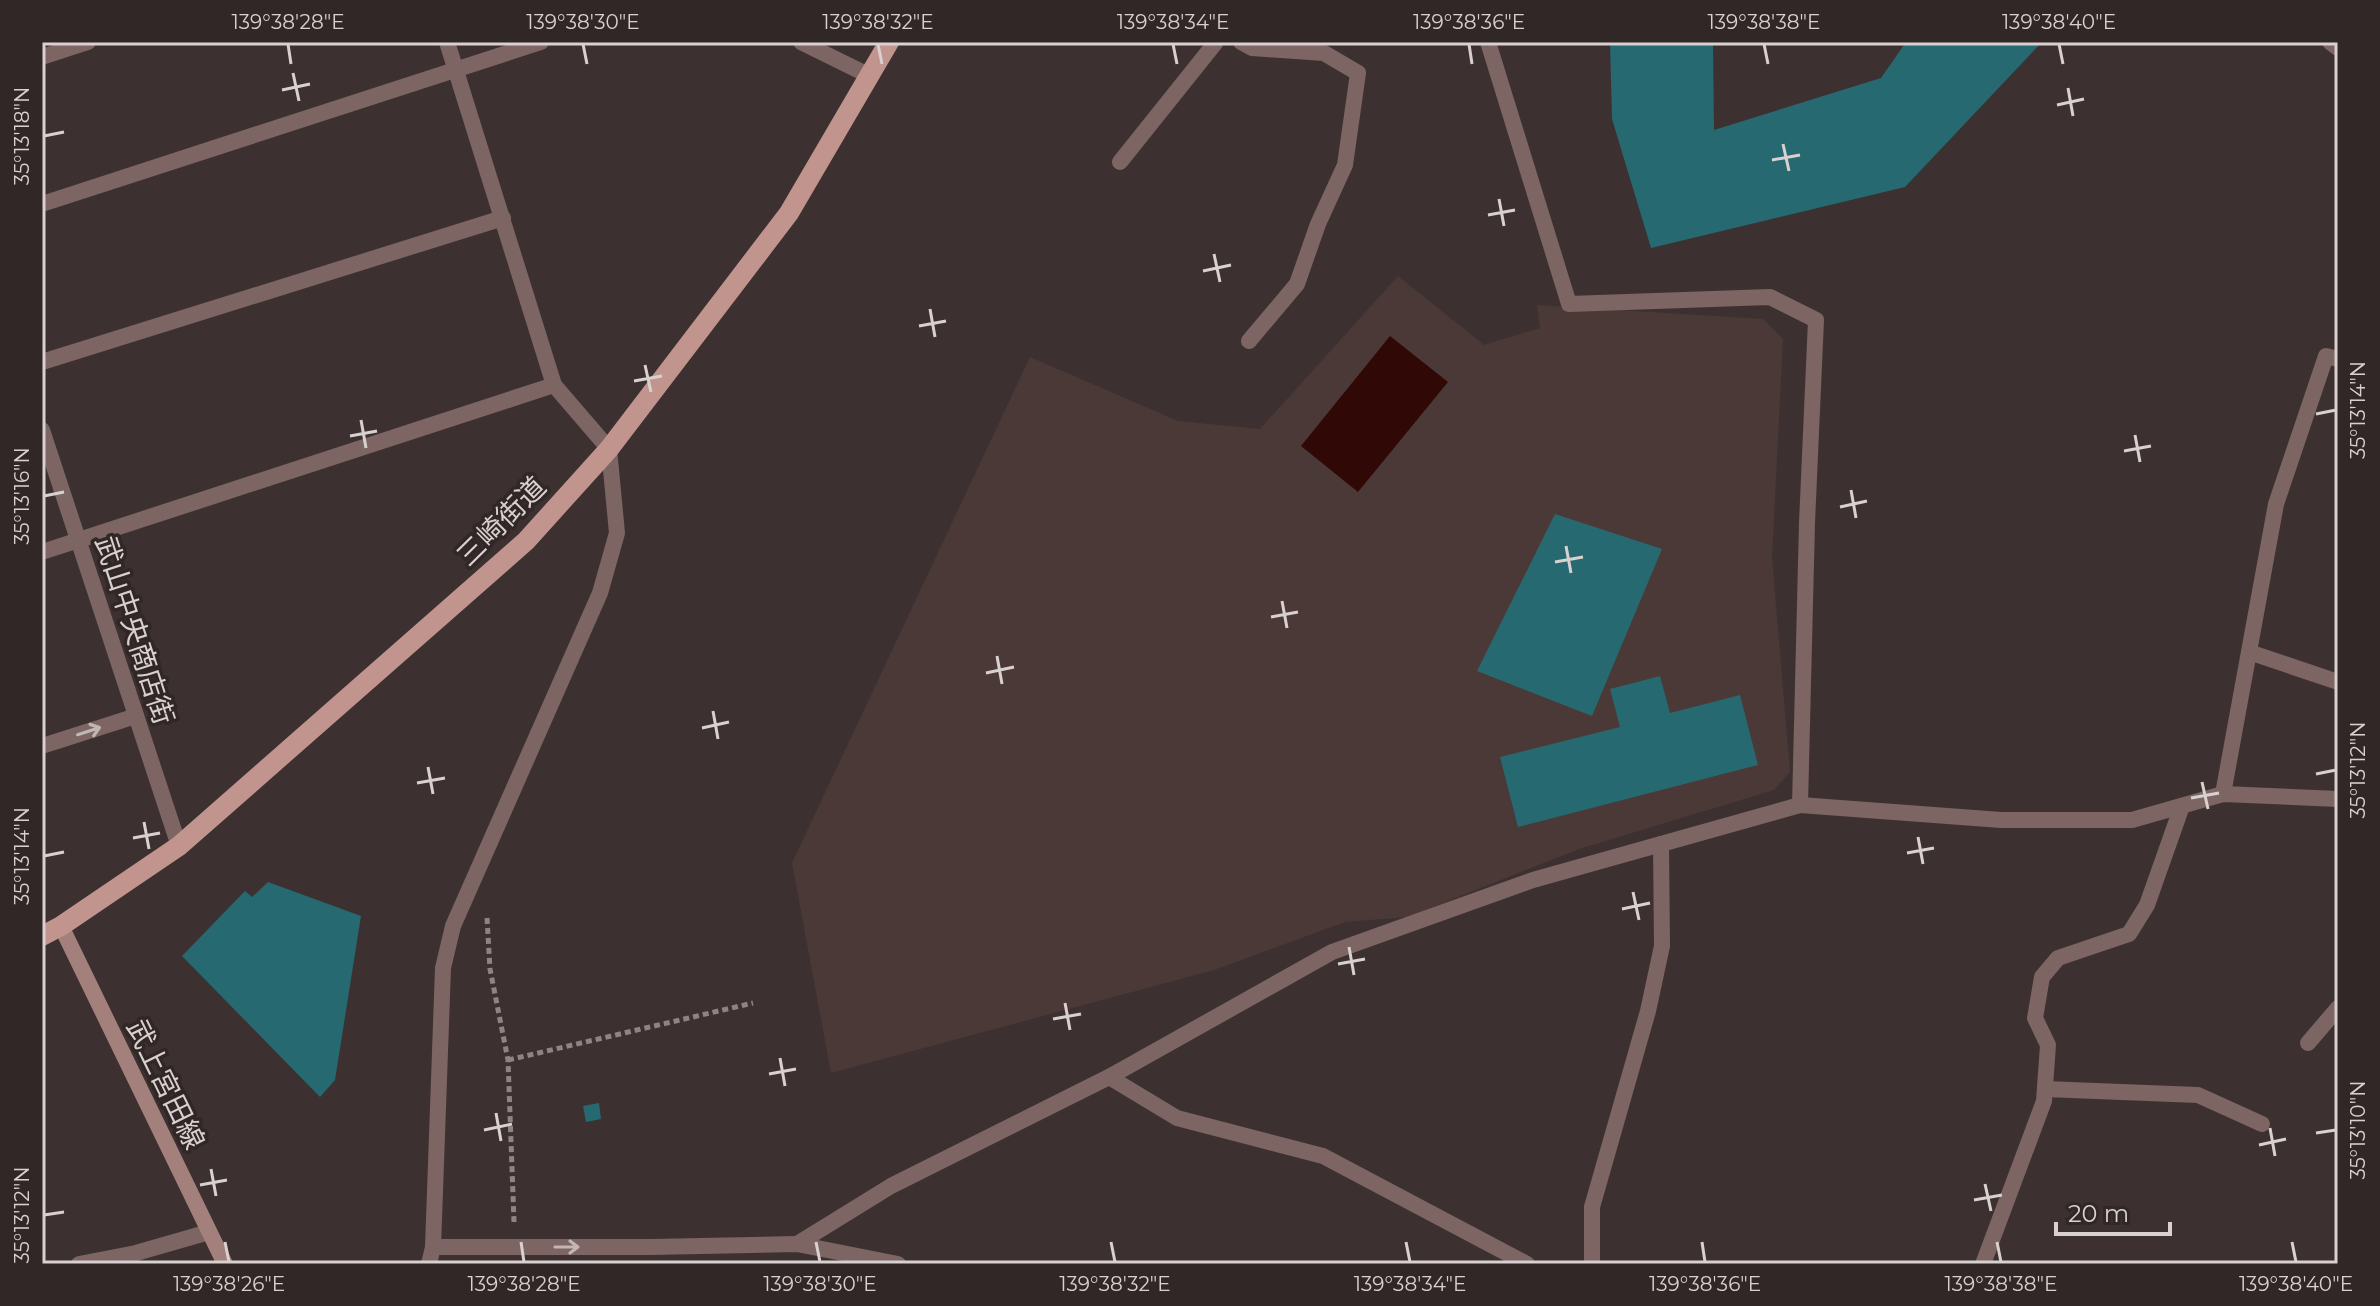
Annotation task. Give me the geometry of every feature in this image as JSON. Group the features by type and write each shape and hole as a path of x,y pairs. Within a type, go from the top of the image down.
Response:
{"main road":[{"name":"三崎街道","path":"42,936 179,846 526,541 609,449 789,213 889,42"},
{"name":"武上宮田線","path":"61,926 225,1264"}],"street":[{"path":"42,57 88,42"},
{"path":"429,1264 433,1247 443,968 453,926 600,593 617,533 609,449 554,385 447,42"},
{"path":"42,204 541,42"},
{"path":"801,42 870,76"},
{"path":"1120,162 1216,42"},
{"path":"1241,42 1252,48 1324,53 1358,73 1345,165 1318,224 1297,284 1249,341"},
{"path":"1488,42 1569,304 1770,297 1816,320 1800,805"},
{"path":"2330,42 2338,48"},
{"path":"42,362 503,218"},
{"path":"2223,794 2276,504 2326,356 2338,359"},
{"path":"42,552 554,385"},
{"name":"武山中央商店街","path":"42,430 179,846"},
{"path":"2249,652 2338,682"},
{"path":"42,746 136,716"},
{"path":"797,1244 891,1186 1109,1077 1332,952 1533,880 1800,805 2001,820 2132,820 2223,794 2338,799"},
{"path":"1983,1264 2044,1101 2048,1045 2035,1018 2042,977 2058,958 2129,934 2147,905 2182,806"},
{"path":"1592,1264 1592,1207 1648,1011 1662,946 1661,844"},
{"path":"2308,1043 2338,1008"},
{"path":"1109,1077 1177,1118 1323,1156 1527,1264"},
{"path":"2045,1089 2198,1095 2262,1124"},
{"path":"79,1264 136,1253 209,1232"},
{"path":"433,1247 797,1244 898,1264"}],"path":[{"path":"487,912 490,969 508,1060 515,1247"},
{"path":"508,1060 753,1003"}],"shaded area":[{"path":"1398,276 1484,345 1540,328 1537,305 1763,319 1783,339 1772,558 1790,772 1774,790 1579,849 1408,917 1345,922 1214,970 831,1073 792,863 1030,357 1178,421 1260,429"},
{"path":"1390,336 1448,382 1358,492 1301,446"}],"building":[{"path":"1610,42 1713,42 1714,130 1881,78 1906,42 2042,42 1905,187 1651,248 1612,119"},
{"path":"1555,514 1662,549 1592,716 1477,671"},
{"path":"1660,676 1670,713 1740,695 1758,765 1518,827 1500,757 1620,727 1610,689"},
{"path":"268,882 361,916 335,1080 320,1097 182,956 245,891 252,897"},
{"path":"599,1103 601,1119 586,1122 583,1106"}]}
